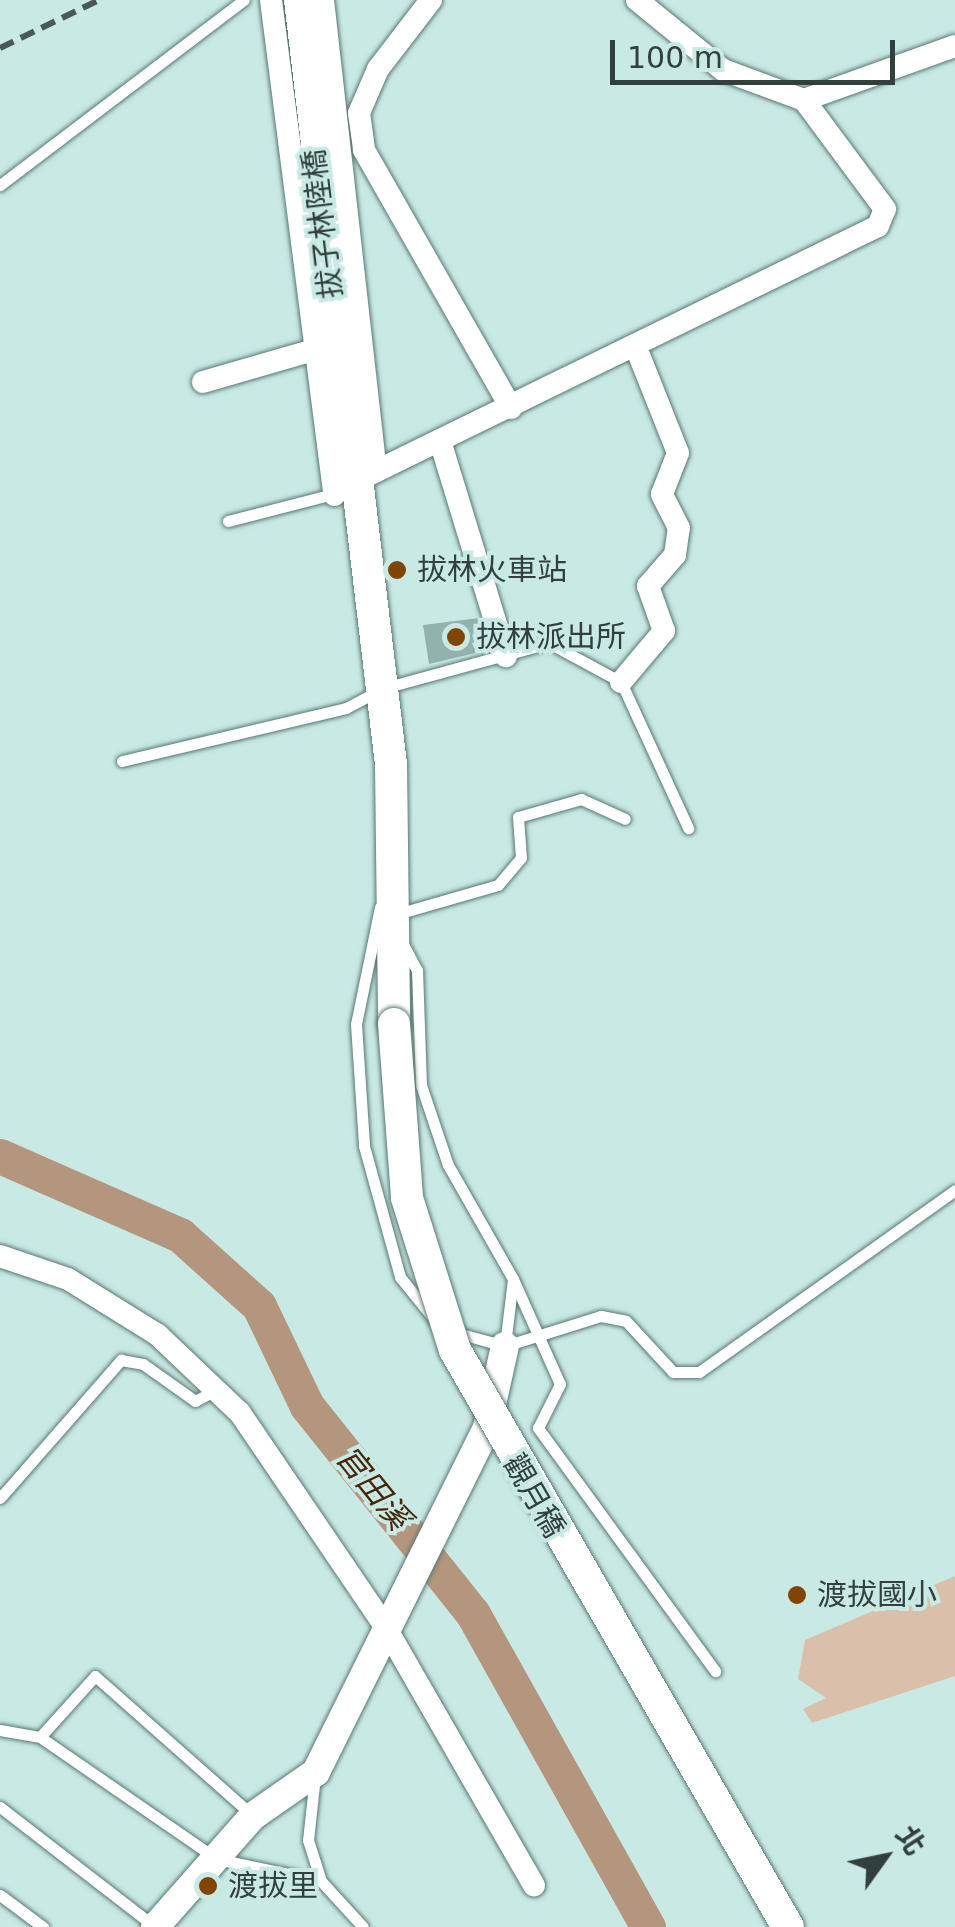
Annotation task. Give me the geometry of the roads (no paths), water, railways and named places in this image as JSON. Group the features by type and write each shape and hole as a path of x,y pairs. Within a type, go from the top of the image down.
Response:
{"main road":[{"name":"拔子林陸橋","path":"300,0 350,448 384,688"},
{"name":"觀月穚","path":"384,688 393,830 386,878 407,1198 455,1350 788,1927"}],"street":[{"path":"271,0 314,350 355,483"},
{"path":"322,0 355,483"},
{"path":"431,0 378,69 359,113 364,150 511,408"},
{"path":"355,483 878,226 885,209 804,100 723,70 637,0"},
{"path":"804,100 955,46"},
{"path":"621,682 664,631 648,586 675,555 679,528 662,494 678,453 635,345"},
{"path":"203,382 314,350"},
{"path":"441,444 506,656"},
{"path":"0,1256 68,1278 143,1325 214,1391 287,1472 386,1628 534,1884"},
{"path":"155,1927 253,1816 316,1772 486,1428 505,1346"}],"lane":[{"path":"0,185 244,0"},
{"path":"228,521 355,483"},
{"path":"122,761 346,708 384,688 548,642 621,682 688,828"},
{"path":"625,819 581,799 518,817 520,858 498,885 389,917 417,970 421,1085 448,1165 513,1279 544,1340 560,1384 538,1428 715,1671"},
{"path":"386,878 356,1024 364,1146 400,1278 460,1336 505,1346 544,1340 602,1316 626,1321 673,1372 699,1372 955,1190"},
{"path":"505,1346 513,1279"},
{"path":"0,1498 121,1360 143,1364 195,1401 214,1391"},
{"path":"40,1736 94,1676 253,1816"},
{"path":"0,1730 40,1736 217,1859 320,1881"},
{"path":"316,1772 308,1840 320,1881 363,1927"},
{"path":"0,1808 155,1927"},
{"path":"0,1895 43,1927"}],"waterway":[{"name":"官田溪","path":"0,1156 180,1235 259,1306 307,1406 473,1614 648,1927"}],"railway":[{"path":"0,48 99,0"}],"place":[{"name":"拔林火車站","path":"397,570"},
{"name":"拔林派出所","path":"456,637"},
{"name":"渡拔國小","path":"797,1595"},
{"name":"渡拔里","path":"208,1886"}]}
